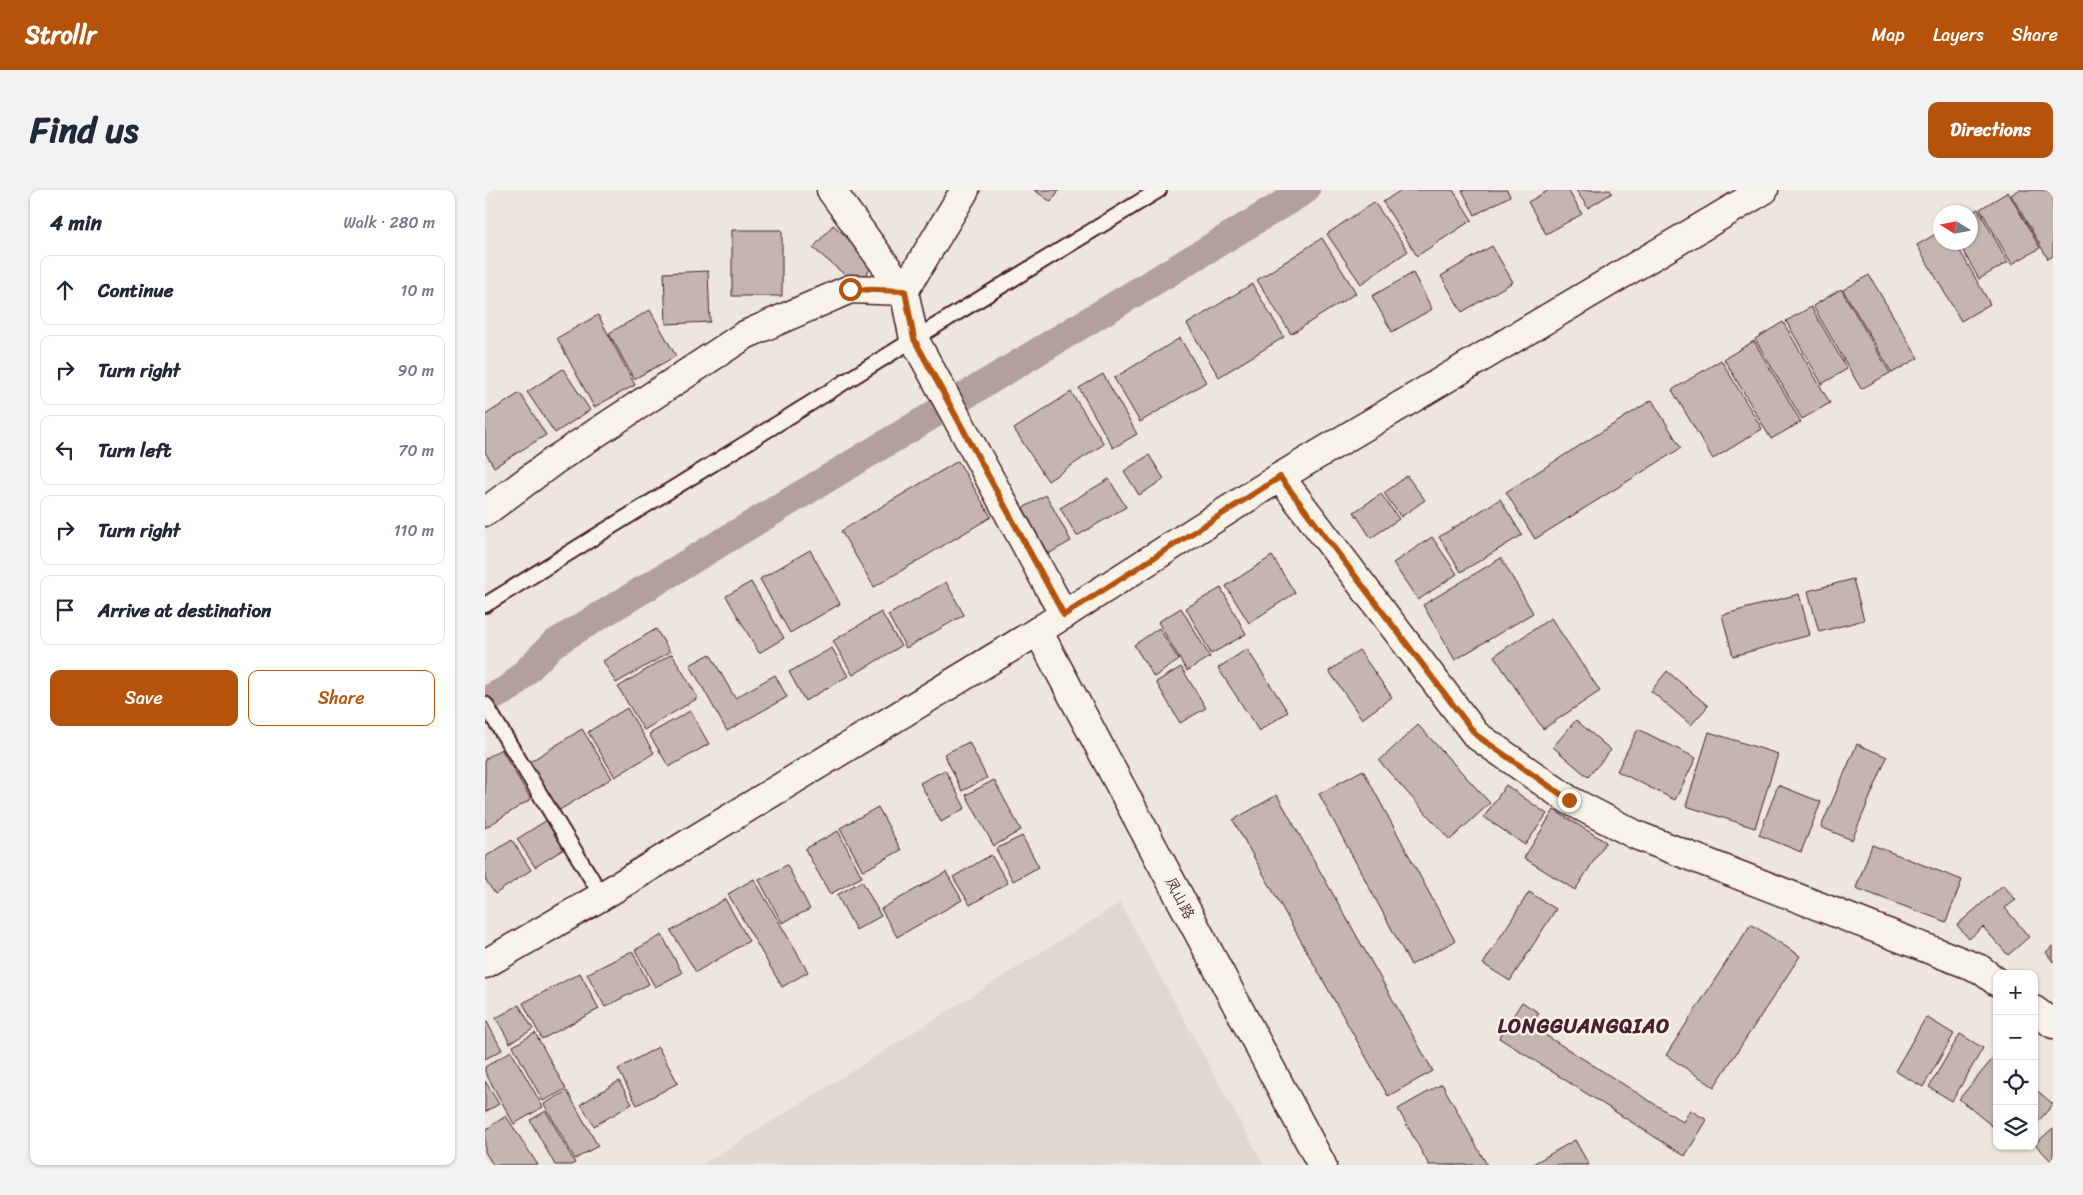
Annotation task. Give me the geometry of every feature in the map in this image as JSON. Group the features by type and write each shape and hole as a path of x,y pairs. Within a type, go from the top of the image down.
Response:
{"street":[{"path":"831,190 905,291 914,339 1064,615"},
{"path":"905,291 965,190"},
{"path":"485,964 602,896 1038,631 1280,477 1764,190"},
{"path":"485,512 555,460 745,336 850,289 905,291"},
{"path":"1280,477 1476,735 1569,800 1636,835 1980,969 1993,979"},
{"name":"凤山路","path":"1038,631 1322,1165"},
{"path":"2038,1013 2053,1024"}],"lane":[{"path":"485,606 914,339 1159,190"},
{"path":"485,704 602,896"}],"shaded area":[{"path":"1120,903 1264,1165 702,1165"}],"building":[{"path":"1034,190 1059,190 1051,202"},
{"path":"1401,190 1453,190 1472,220 1417,256 1383,202"},
{"path":"1462,190 1507,190 1510,196 1475,215"},
{"path":"1549,190 1568,190 1582,214 1546,234 1528,202"},
{"path":"1576,190 1610,190 1612,193 1588,208"},
{"path":"2019,190 2053,190 2053,256 2048,259 2011,195"},
{"path":"2008,192 2040,248 2012,264 1980,209"},
{"path":"1374,202 1408,251 1361,284 1327,234"},
{"path":"1978,209 2008,262 1979,279 1963,250 1978,250"},
{"path":"833,225 876,262 857,285 813,248"},
{"path":"732,230 782,230 782,296 732,296"},
{"path":"1933,236 1933,250 1960,250 1990,304 1961,321 1917,245"},
{"path":"1322,238 1356,293 1291,334 1257,280"},
{"path":"1492,246 1513,282 1462,312 1441,276"},
{"path":"708,271 710,322 666,324 664,273"},
{"path":"1413,273 1432,309 1392,332 1372,296"},
{"path":"1869,275 1918,358 1892,373 1843,290"},
{"path":"1252,284 1284,337 1219,377 1187,324"},
{"path":"1841,289 1890,373 1861,389 1813,306"},
{"path":"1811,307 1847,369 1822,384 1786,321"},
{"path":"650,310 676,356 634,379 609,333"},
{"path":"598,315 635,385 594,407 557,338"},
{"path":"1783,322 1830,403 1802,419 1755,339"},
{"path":"1180,338 1206,382 1140,422 1114,378"},
{"path":"1754,341 1801,422 1771,439 1724,359"},
{"path":"1721,360 1762,429 1713,459 1672,390"},
{"path":"563,369 590,410 555,433 527,392"},
{"path":"1103,374 1137,434 1113,448 1079,388"},
{"path":"1071,392 1104,444 1048,481 1014,429"},
{"path":"520,393 546,435 494,467 485,452 485,415"},
{"path":"1652,400 1681,448 1535,539 1506,492"},
{"path":"1149,455 1164,479 1139,495 1124,471"},
{"path":"958,461 991,517 874,587 841,531"},
{"path":"1407,476 1425,500 1401,517 1384,493"},
{"path":"1109,479 1126,507 1077,536 1060,508"},
{"path":"1381,494 1399,519 1371,538 1354,512"},
{"path":"1046,495 1071,541 1048,554 1023,508"},
{"path":"1500,499 1522,535 1461,572 1439,537"},
{"path":"1432,537 1457,574 1418,600 1393,563"},
{"path":"810,550 840,604 790,633 760,579"},
{"path":"1272,556 1295,593 1249,623 1226,586"},
{"path":"1501,558 1533,613 1455,660 1423,605"},
{"path":"1853,579 1864,620 1819,632 1808,591"},
{"path":"751,582 784,638 759,653 726,596"},
{"path":"946,582 964,615 906,648 888,615"},
{"path":"1221,588 1246,634 1211,654 1186,608"},
{"path":"1799,594 1810,635 1733,656 1722,615"},
{"path":"1181,608 1210,657 1187,671 1158,622"},
{"path":"881,612 901,646 853,675 833,641"},
{"path":"1551,618 1600,691 1543,729 1494,656"},
{"path":"1159,628 1179,660 1154,677 1134,645"},
{"path":"656,629 670,652 616,683 603,661"},
{"path":"832,648 848,676 805,701 789,672"},
{"path":"1247,649 1288,712 1259,731 1218,668"},
{"path":"1359,650 1392,697 1362,719 1329,671"},
{"path":"672,654 698,698 644,730 618,687"},
{"path":"710,654 735,698 775,675 787,697 727,731 690,665"},
{"path":"1181,667 1206,708 1180,723 1156,682"},
{"path":"1667,671 1708,706 1691,725 1651,691"},
{"path":"627,708 654,753 615,777 588,732"},
{"path":"690,711 709,744 669,767 649,734"},
{"path":"1576,720 1611,750 1588,777 1553,747"},
{"path":"1418,725 1490,803 1450,840 1379,761"},
{"path":"582,729 612,778 558,811 528,763"},
{"path":"1638,729 1696,758 1675,800 1617,771"},
{"path":"1709,732 1778,754 1755,828 1686,806"},
{"path":"969,742 987,778 962,791 944,754"},
{"path":"1857,744 1887,757 1852,840 1821,827"},
{"path":"501,749 531,799 485,828 485,759"},
{"path":"945,770 965,808 941,822 920,783"},
{"path":"1363,770 1455,941 1411,965 1319,794"},
{"path":"994,780 1021,830 994,846 966,795"},
{"path":"1506,785 1547,814 1525,845 1484,817"},
{"path":"1778,785 1821,802 1801,852 1759,835"},
{"path":"1277,795 1433,1071 1388,1096 1233,820"},
{"path":"878,807 901,850 863,871 840,828"},
{"path":"1554,810 1606,842 1575,890 1524,858"},
{"path":"547,820 564,849 535,867 517,839"},
{"path":"838,831 862,877 830,894 805,849"},
{"path":"1022,836 1039,867 1013,881 996,849"},
{"path":"512,840 531,870 495,894 485,879 485,857"},
{"path":"1872,845 1962,880 1946,922 1856,888"},
{"path":"991,855 1008,883 970,905 953,877"},
{"path":"787,865 810,909 782,923 759,880"},
{"path":"946,872 962,900 897,937 881,909"},
{"path":"754,879 808,972 782,987 728,894"},
{"path":"862,881 881,916 856,930 837,895"},
{"path":"2003,885 2016,900 2005,908 2029,937 2008,955 1983,927 1969,939 1957,925"},
{"path":"1529,892 1556,909 1510,981 1483,964"},
{"path":"725,899 749,941 696,972 671,931"},
{"path":"1751,924 1800,956 1714,1087 1666,1055"},
{"path":"662,935 682,973 655,987 635,950"},
{"path":"2053,946 2053,962 2046,952"},
{"path":"632,951 649,984 605,1007 587,974"},
{"path":"580,973 599,1009 542,1039 523,1003"},
{"path":"1522,1002 1539,1013 1531,1026 1683,1122 1690,1110 1707,1120 1685,1156 1499,1038"},
{"path":"519,1005 533,1029 510,1043 496,1018"},
{"path":"1926,1017 1954,1034 1923,1087 1895,1071"},
{"path":"487,1022 502,1050 485,1059 485,1023"},
{"path":"535,1033 566,1089 543,1101 513,1046"},
{"path":"1960,1034 1983,1048 1952,1101 1929,1087"},
{"path":"658,1047 678,1083 637,1105 618,1069"},
{"path":"511,1051 543,1107 514,1124 485,1072 485,1067"},
{"path":"1993,1058 1993,1127 1959,1099"},
{"path":"485,1081 499,1104 485,1112"},
{"path":"619,1081 632,1104 594,1126 581,1104"},
{"path":"1442,1084 1487,1165 1429,1165 1398,1109"},
{"path":"567,1091 598,1146 575,1159 544,1104"},
{"path":"2038,1091 2053,1104 2038,1122"},
{"path":"546,1111 575,1163 571,1165 555,1165 530,1120"},
{"path":"506,1116 538,1165 493,1165 485,1152 485,1130"},
{"path":"2053,1128 2053,1163 2038,1147 2038,1141"},
{"path":"1575,1140 1589,1165 1531,1165"}],"waterway":[{"path":"485,701 511,687 553,644 1306,190"}],"district":[{"name":"LONGGUANGQIAO","path":"1584,1026"}],"route":[{"path":"850,289 905,291 914,339 1064,615 1280,477 1476,735 1569,800"}]}
